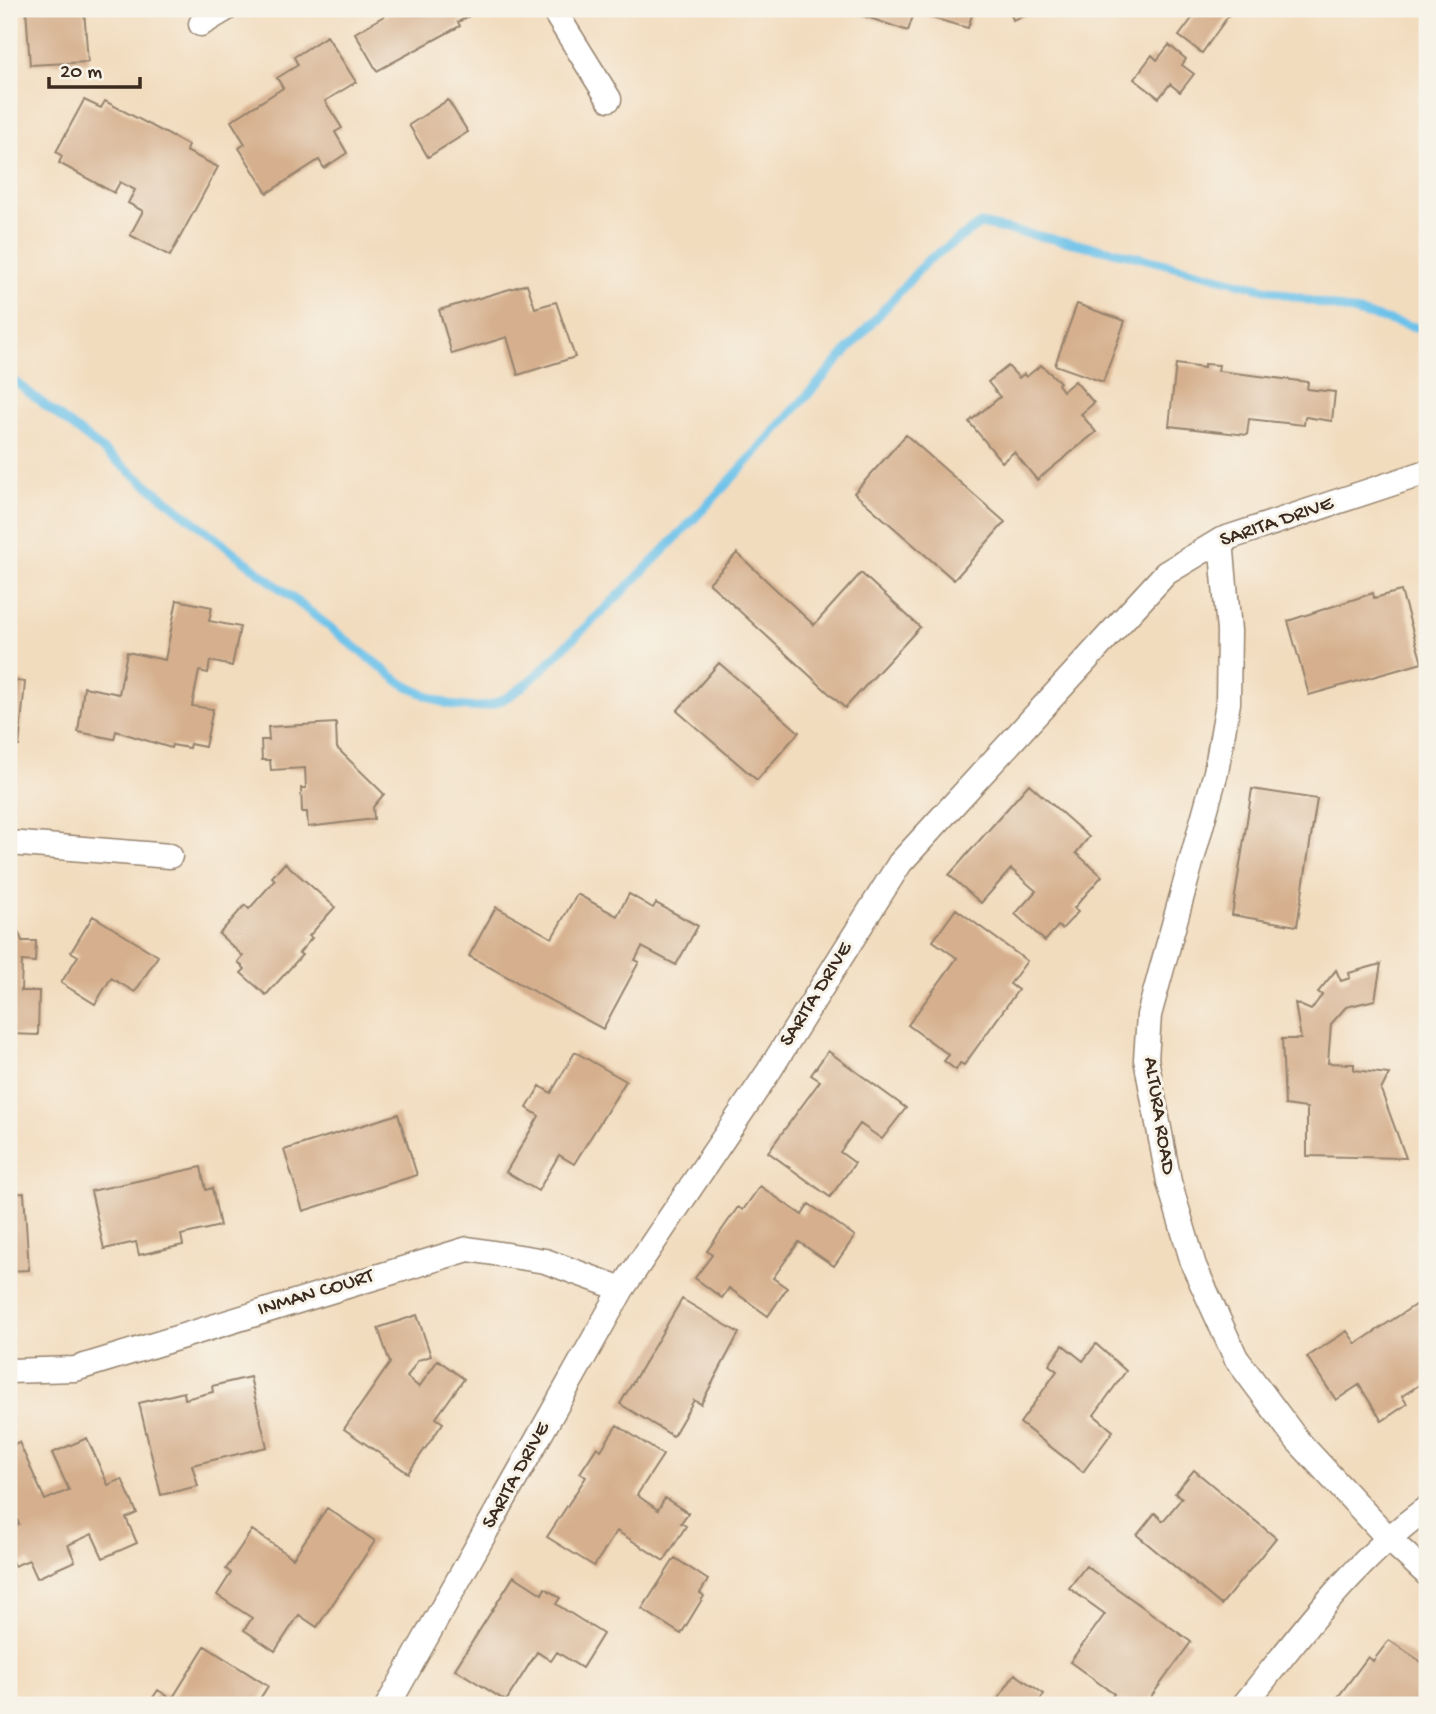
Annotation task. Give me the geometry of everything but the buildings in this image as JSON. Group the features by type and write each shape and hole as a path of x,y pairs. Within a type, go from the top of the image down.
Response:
{"street":[{"path":"201,24 226,9"},
{"path":"553,9 609,99"},
{"name":"SARITA DRIVE","path":"388,1705 622,1289 769,1071 900,863 1166,573 1222,540 1427,472"},
{"name":"ALTURA ROAD","path":"1222,540 1229,631 1228,703 1216,772 1149,1015 1146,1059 1169,1182 1194,1266 1237,1358 1297,1440 1389,1539 1427,1574"},
{"path":"9,843 170,856"},
{"name":"INMAN COURT","path":"9,1371 75,1369 468,1249 545,1261 622,1289"},
{"path":"1244,1705 1339,1587 1389,1539 1427,1508"}],"waterway":[{"path":"9,377 400,682 446,703 470,707 483,706 506,698 538,673 712,500 927,261 980,224 1122,253 1427,330"}]}
